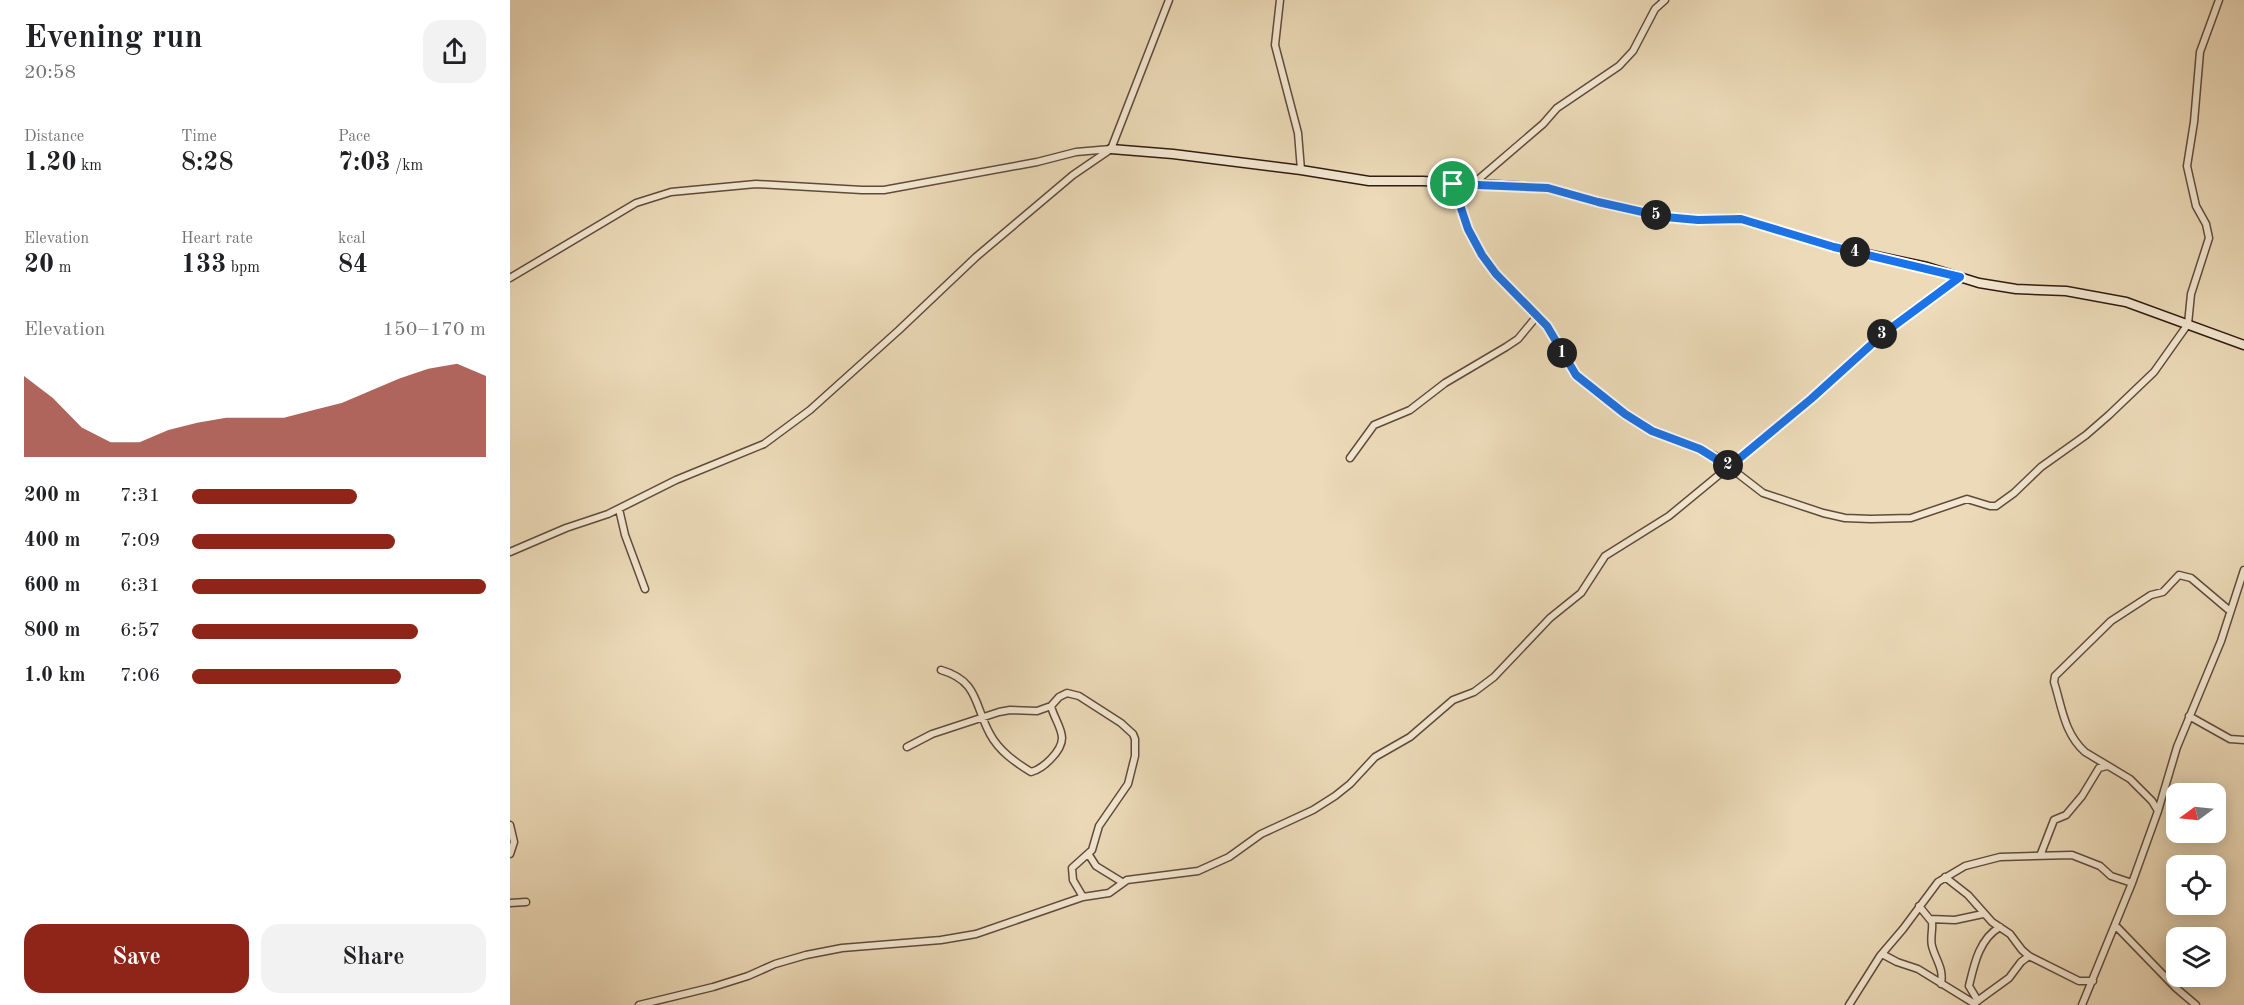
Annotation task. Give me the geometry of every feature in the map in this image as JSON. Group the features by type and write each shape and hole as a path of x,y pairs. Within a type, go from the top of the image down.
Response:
{"main road":[{"path":"1111,149 1130,149 1301,170 1369,181 1396,180 1548,188 1665,217 1698,220 1741,219 1834,247 1995,286 2058,290 2107,297 2143,307 2244,345"}],"street":[{"path":"510,552 620,508 676,480 753,449 779,434 899,330 976,257 1073,175 1111,149 1169,0"},
{"path":"1280,0 1274,42 1298,133 1301,170"},
{"path":"1472,184 1543,124 1557,108 1619,66 1634,51 1655,9 1665,0"},
{"path":"1453,184 1468,229 1482,255 1496,274 1547,326 1576,375 1652,431 1700,449 1729,467 1763,493 1808,509 1845,518 1911,518 1967,499 1996,506 2014,493 2041,467 2086,435 2114,411 2154,372 2188,324 2191,294 2209,238 2206,224 2196,206 2187,166 2194,122 2200,52 2219,0"},
{"path":"510,278 636,202 671,192 756,184 862,190 884,189 1037,162 1076,152 1111,149"},
{"path":"639,1005 713,987 806,955 842,948 941,940 976,934 1083,897 1109,893 1122,882 1168,873 1188,873 1229,857 1261,834 1313,810 1335,796 1350,784 1375,757 1404,741 1453,700 1474,692 1501,671 1550,618 1581,593 1605,556 1660,523 1811,399 1883,334 1960,277"},
{"path":"1350,458 1370,429 1379,421 1410,410 1445,383 1506,347 1518,339 1537,316"},
{"path":"620,508 626,535 645,589"},
{"path":"2082,1005 2132,883 2189,716 2221,641 2244,570"},
{"path":"2158,812 2150,799 2130,778 2081,749 2066,728 2054,682 2055,676 2111,621 2151,595 2163,592 2180,575 2191,578 2230,611"},
{"path":"941,670 962,680 977,700 990,734 1008,756 1031,772 1039,770 1048,762 1062,741 1051,706"},
{"path":"907,747 940,731 1011,710 1032,712 1051,706 1063,694 1073,693 1121,723 1133,734 1135,756 1128,784 1099,825 1092,850 1072,868 1073,880 1083,897"},
{"path":"2189,716 2230,739 2244,740"},
{"path":"2040,856 2054,820 2066,815 2082,796 2099,768 2108,766"},
{"path":"510,825 514,842 510,854"},
{"path":"1849,1005 1882,954 1938,882 1965,866 1994,858 2058,854 2079,856 2100,866 2111,876 2132,883"},
{"path":"1089,855 1096,866 1122,882"},
{"path":"1945,877 1968,896 1983,914 2010,934 2029,956 2070,977 2082,981 2093,981"},
{"path":"510,903 526,902"},
{"path":"1919,906 1933,925 1932,945 1943,975 1941,984"},
{"path":"1930,918 1955,920 1983,914"},
{"path":"2115,926 2196,1005"},
{"path":"1975,1003 1969,986 1975,961 1992,933 2000,927"},
{"path":"1882,954 1918,969 1975,1003"},
{"path":"1975,1003 2009,978 2021,962 2029,956"}],"route":[{"path":"1453,184 1548,188 1665,217 1698,220 1741,219 1834,247 1927,267 1960,277 1883,334 1811,399 1729,467 1715,456 1652,431 1625,414 1576,375 1547,326 1496,274 1482,255 1468,229 1453,184"}]}
